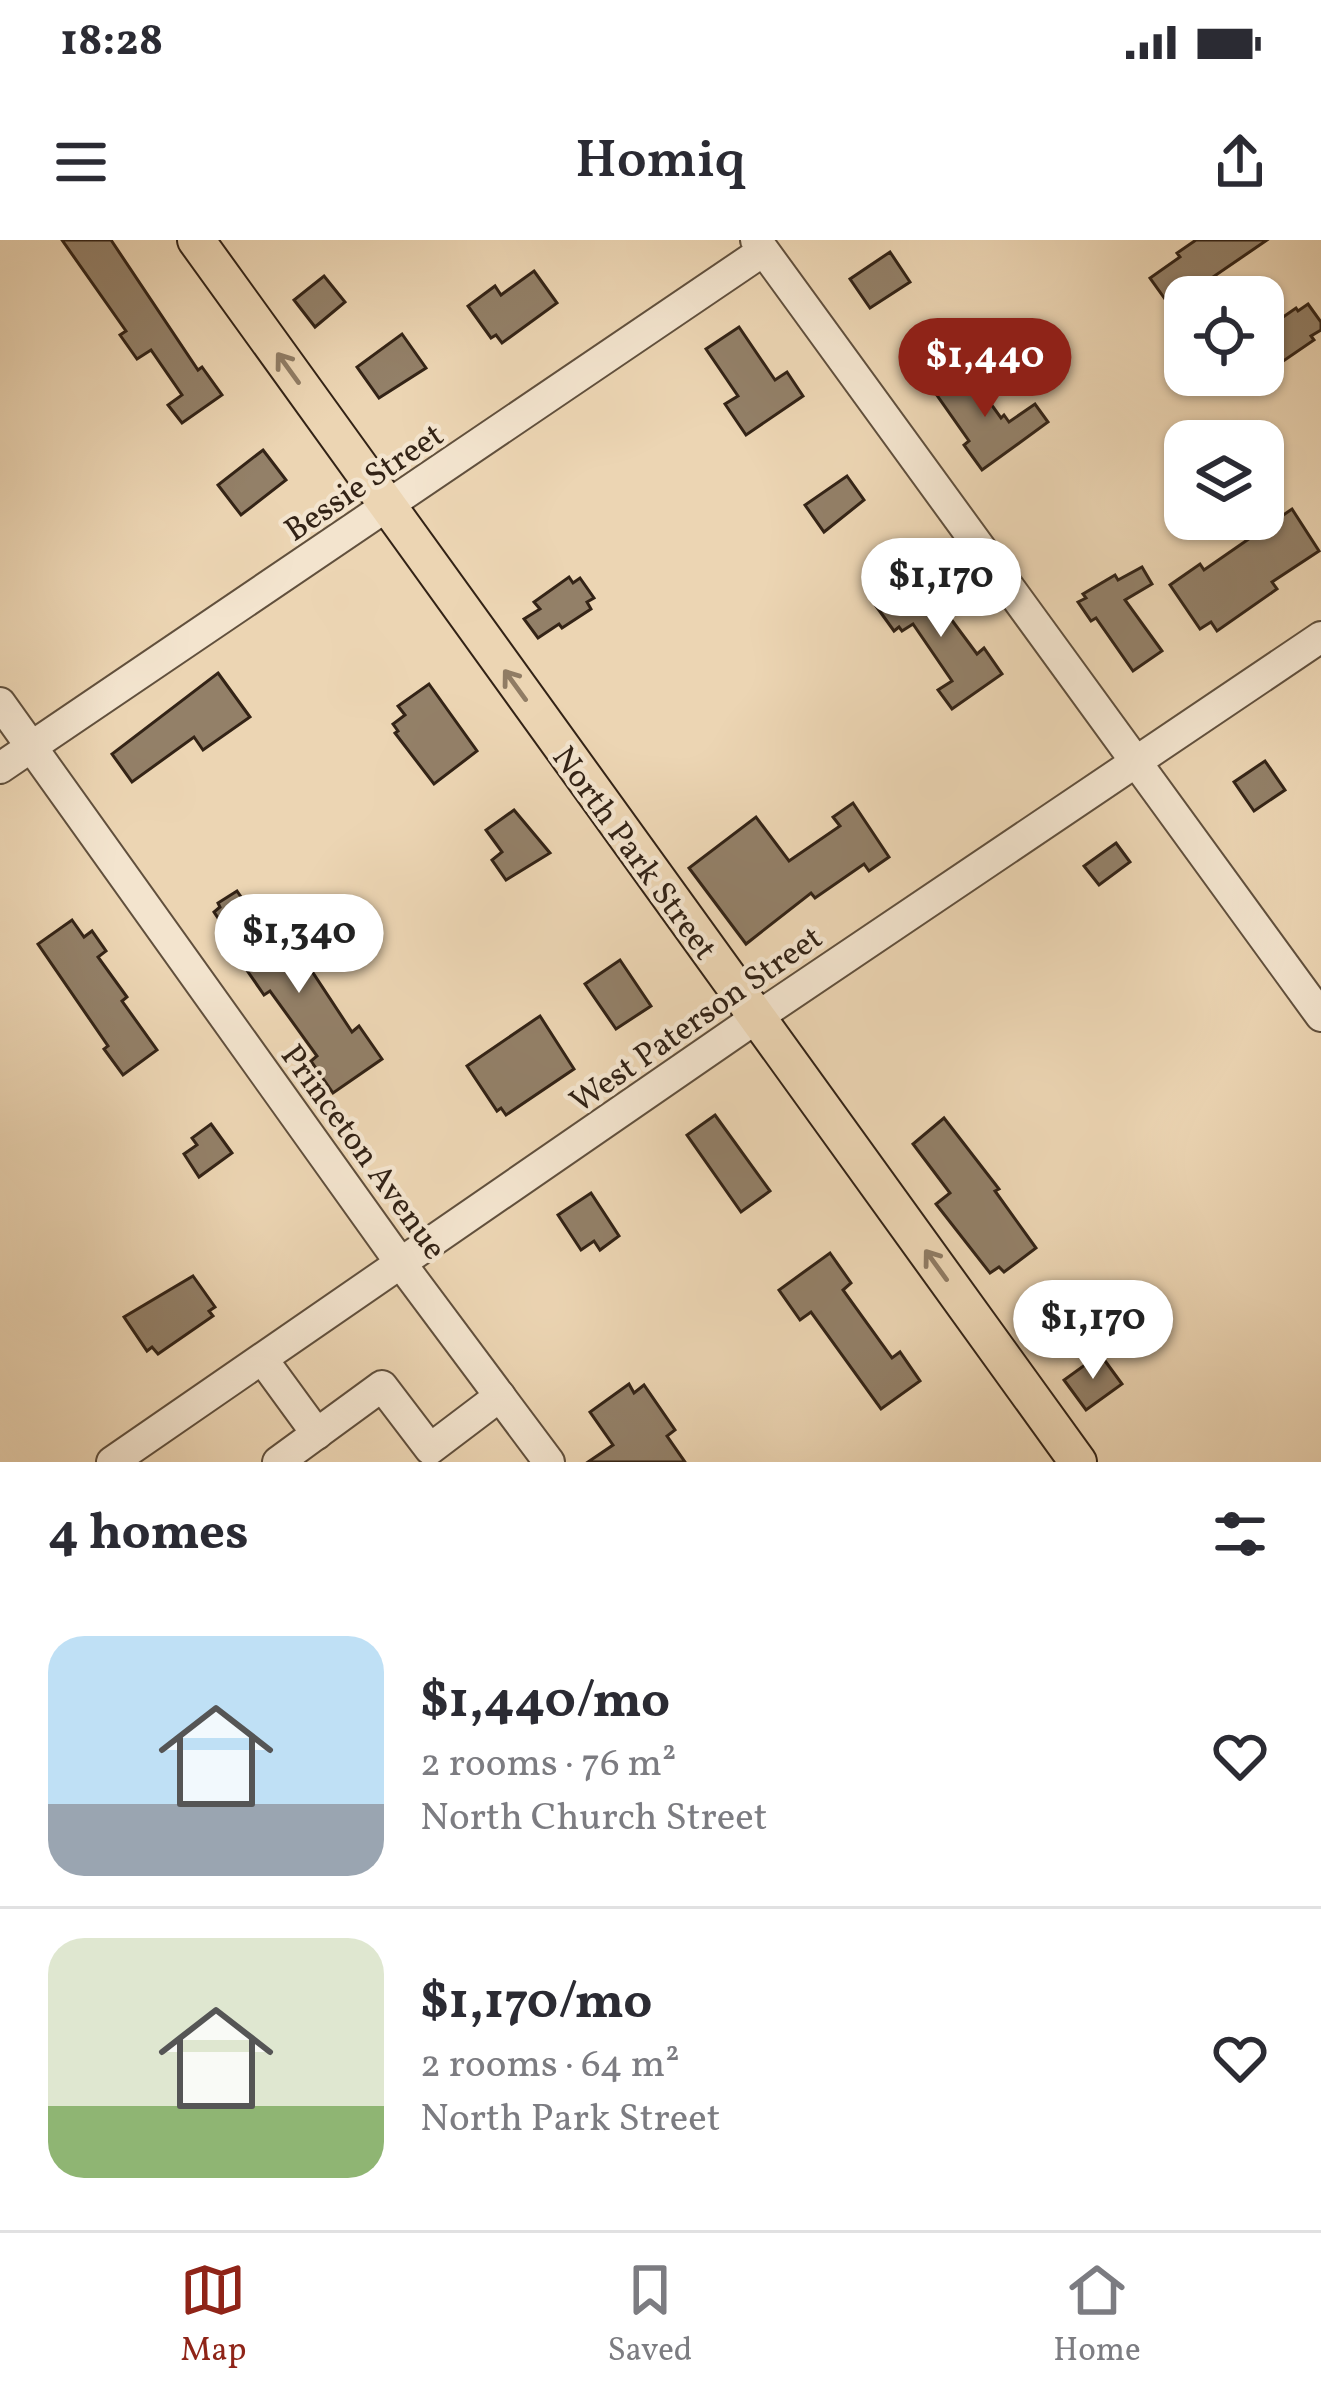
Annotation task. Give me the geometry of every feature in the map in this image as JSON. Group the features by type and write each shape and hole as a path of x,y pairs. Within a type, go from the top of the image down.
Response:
{"main road":[{"name":"North Park Street","path":"196,240 1078,1462"}],"street":[{"name":"Bessie Street","path":"0,768 388,508 760,245"},
{"path":"760,245 1321,1016"},
{"name":"West Paterson Street","path":"112,1462 756,1018 1321,637"},
{"name":"Princeton Avenue","path":"0,703 401,1265 549,1462"},
{"path":"263,1360 316,1434"},
{"path":"278,1462 382,1386 421,1455 500,1396"}],"building":[{"path":"62,240 111,240 198,370 202,367 222,395 182,423 168,405 182,395 151,350 137,359 120,335 126,331"},
{"path":"1196,240 1267,240 1214,276 1164,276 1164,298 1150,278 1180,257 1177,253"},
{"path":"890,252 910,282 870,308 850,279"},
{"path":"534,271 557,303 502,343 496,335 491,338 468,306 495,286 501,295"},
{"path":"324,276 345,302 315,327 294,300"},
{"path":"1308,304 1321,330 1284,361 1284,316"},
{"path":"739,327 775,380 787,372 803,396 746,435 725,404 738,396 706,349"},
{"path":"402,334 426,368 379,398 357,367"},
{"path":"965,368 1001,418 1004,415 1009,422 1035,404 1048,422 982,470 964,445 969,441 934,391"},
{"path":"263,450 286,480 241,515 218,485"},
{"path":"847,476 864,500 824,532 805,505"},
{"path":"1292,509 1319,551 1272,582 1277,589 1217,631 1211,622 1200,629 1170,585 1200,564 1204,570 1247,540 1284,540 1284,515"},
{"path":"1142,567 1152,584 1125,600 1162,651 1133,671 1096,618 1091,621 1078,602 1115,575 1118,580"},
{"path":"919,576 977,654 984,648 1002,674 952,709 938,690 952,681 913,624 894,631 876,606"},
{"path":"569,577 573,583 580,578 594,598 587,602 591,609 538,638 524,619 540,609 534,602"},
{"path":"218,673 250,717 203,750 194,737 132,782 112,754"},
{"path":"429,684 477,751 434,784 393,724 405,715 398,706"},
{"path":"1265,761 1285,790 1254,811 1234,782"},
{"path":"853,803 889,857 869,871 864,864 815,898 811,893 746,944 689,868 756,817 789,861 840,826 833,817"},
{"path":"514,810 550,853 506,880 492,860 502,852 486,830"},
{"path":"1116,843 1130,862 1099,885 1084,866"},
{"path":"237,891 274,945 288,935 352,1032 359,1026 382,1059 333,1093 311,1061 317,1056 270,991 264,995 214,912 218,903"},
{"path":"72,920 84,937 92,931 106,951 98,957 157,1050 123,1075 38,944"},
{"path":"620,960 651,1006 616,1029 585,984"},
{"path":"540,1016 574,1069 506,1115 501,1108 497,1111 467,1066"},
{"path":"715,1115 770,1191 741,1212 687,1135"},
{"path":"944,1118 999,1189 995,1191 1036,1248 1004,1272 999,1267 990,1273 936,1204 950,1193 913,1144"},
{"path":"211,1124 232,1153 199,1177 184,1154 197,1145 192,1138"},
{"path":"591,1193 619,1236 600,1250 594,1241 581,1250 558,1215"},
{"path":"830,1253 851,1283 843,1290 892,1358 900,1352 920,1381 881,1409 811,1312 800,1320 779,1290"},
{"path":"193,1276 215,1307 209,1311 213,1316 158,1354 152,1347 147,1351 124,1317"},
{"path":"1100,1354 1122,1384 1086,1410 1064,1380"},
{"path":"629,1384 634,1393 644,1385 675,1430 667,1436 685,1462 588,1462 613,1445 590,1412"}]}
